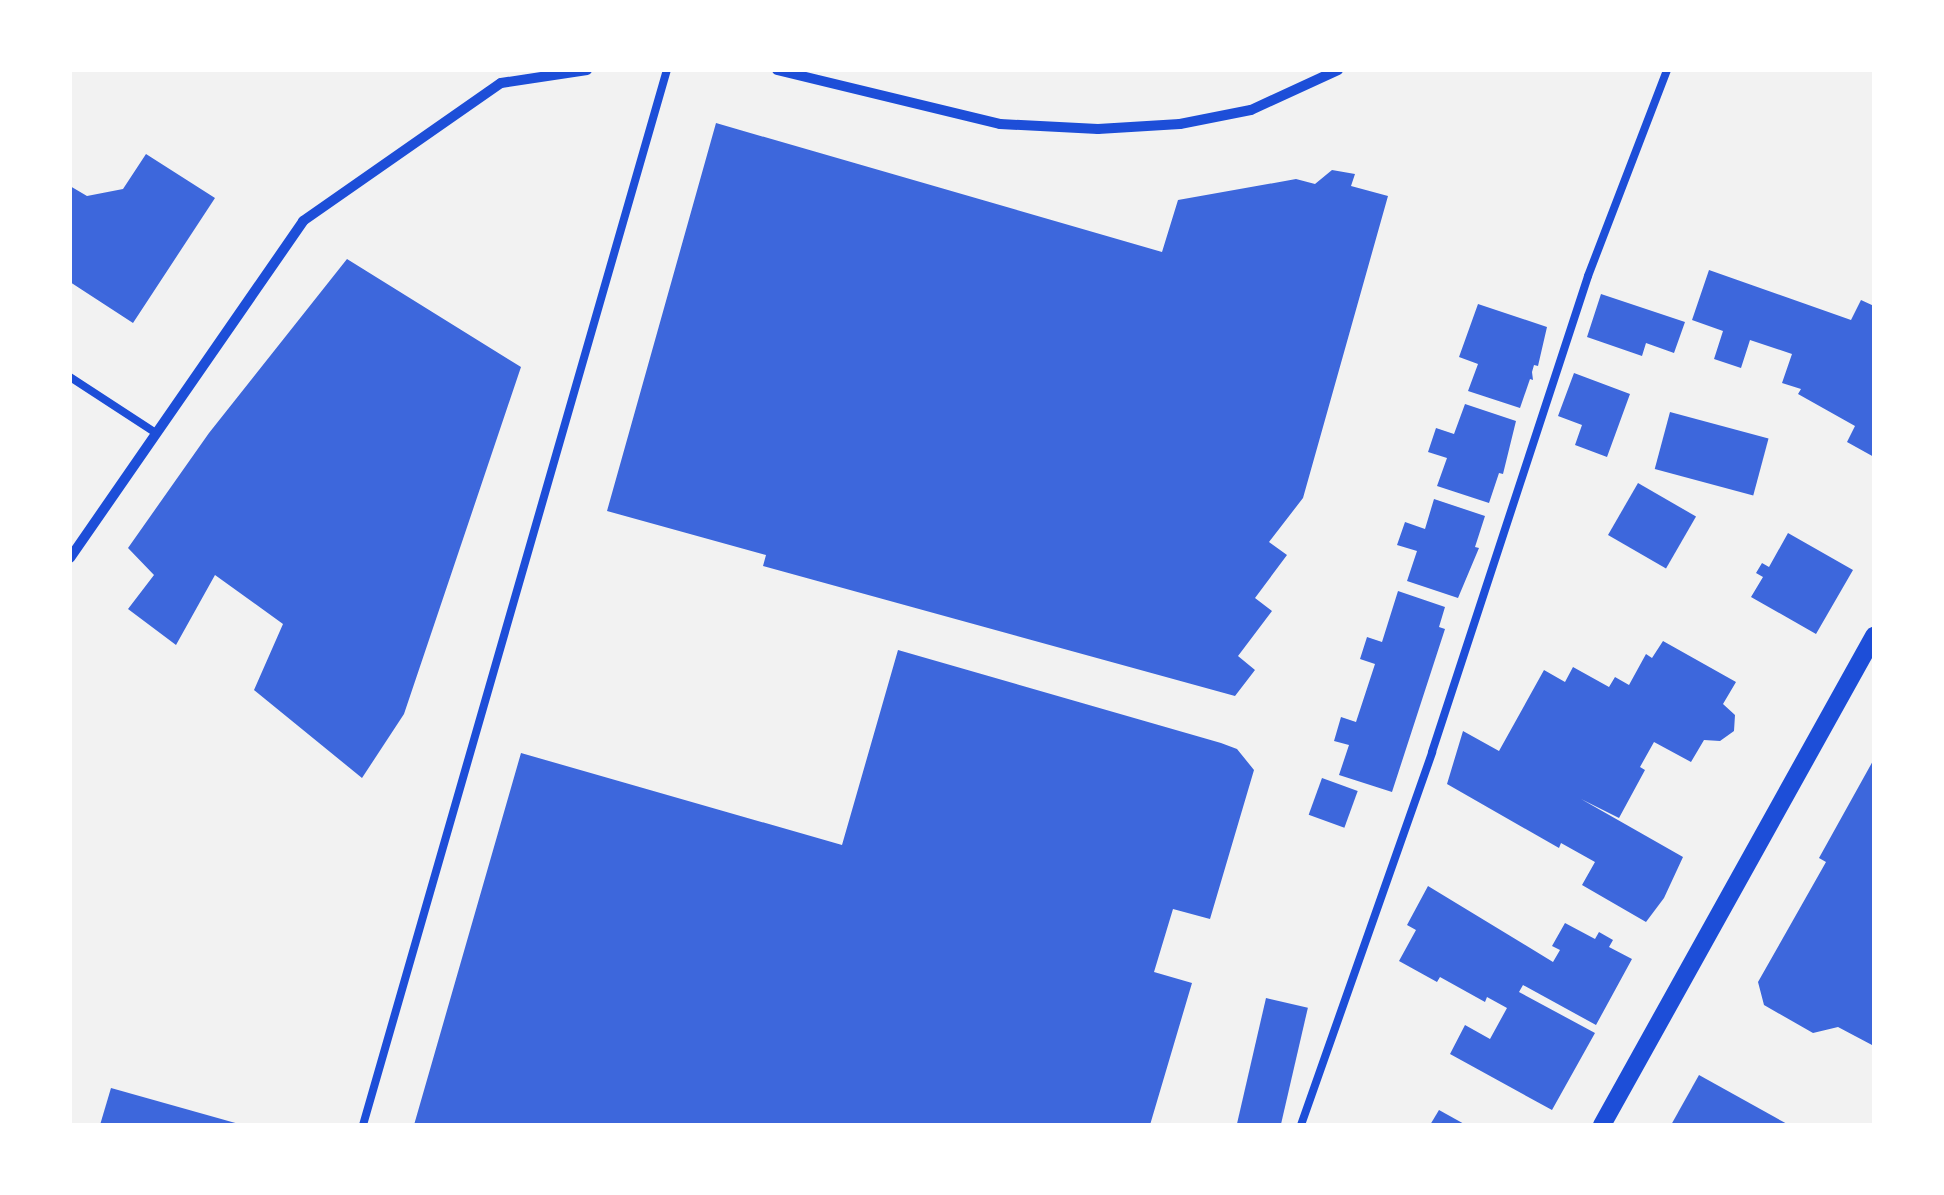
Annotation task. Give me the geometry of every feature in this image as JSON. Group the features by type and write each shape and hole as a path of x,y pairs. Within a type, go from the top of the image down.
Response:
{"street":[{"path":"70,558 304,221 501,83 587,70"},
{"path":"778,70 1000,124 1098,129 1180,124 1251,110 1338,70"},
{"path":"1602,1125 1874,636"}],"lane":[{"path":"363,1125 667,70"},
{"path":"1301,1125 1432,752 1588,276 1667,70"},
{"path":"70,377 156,432"}],"building":[{"path":"716,123 1162,252 1178,200 1296,179 1315,184 1332,170 1355,174 1351,186 1388,196 1303,498 1269,542 1287,555 1255,598 1272,611 1238,656 1255,670 1235,696 763,566 766,555 607,511"},
{"path":"146,154 215,198 133,323 70,282 70,186 87,196 123,189"},
{"path":"347,259 521,367 404,714 362,778 254,690 283,624 215,575 176,645 128,609 154,575 128,548 209,433"},
{"path":"1709,270 1851,320 1861,300 1874,306 1874,457 1847,442 1855,426 1798,394 1801,389 1782,383 1792,354 1750,340 1741,368 1714,359 1723,331 1692,320"},
{"path":"1601,294 1685,322 1674,353 1646,343 1642,356 1587,337"},
{"path":"1478,304 1547,327 1538,366 1534,365 1533,380 1530,379 1520,408 1468,391 1478,364 1459,357"},
{"path":"1574,373 1630,394 1607,457 1575,445 1582,425 1558,416"},
{"path":"1465,404 1516,421 1503,474 1499,473 1489,503 1437,486 1447,458 1428,452 1436,428 1454,434"},
{"path":"1670,412 1769,438 1753,495 1655,469"},
{"path":"1638,483 1696,516 1666,568 1608,535"},
{"path":"1434,499 1485,516 1475,547 1479,548 1458,598 1407,581 1417,551 1397,545 1405,522 1425,529"},
{"path":"1788,533 1853,570 1816,634 1751,597 1763,577 1756,573 1762,563 1769,567"},
{"path":"1398,591 1445,607 1439,627 1445,629 1392,792 1339,775 1349,745 1334,741 1341,717 1356,722 1375,664 1360,659 1367,637 1382,642"},
{"path":"1663,641 1736,682 1723,704 1735,715 1734,731 1720,741 1704,740 1691,762 1654,742 1640,767 1645,770 1619,818 1581,799 1683,857 1664,898 1646,922 1582,885 1595,862 1561,843 1559,848 1447,784 1463,731 1499,751 1544,670 1565,682 1573,667 1609,687 1615,677 1629,685 1646,654 1652,658"},
{"path":"898,650 1221,743 1237,749 1254,770 1210,919 1173,909 1154,972 1192,983 1150,1125 414,1125 521,753 842,845"},
{"path":"1874,759 1872,1045 1838,1027 1813,1033 1764,1005 1758,982 1826,862 1819,858"},
{"path":"1322,778 1358,791 1344,828 1309,815"},
{"path":"1428,886 1553,962 1560,950 1552,946 1565,923 1595,939 1599,932 1613,940 1609,947 1632,959 1596,1025 1523,985 1519,992 1595,1033 1552,1110 1450,1054 1465,1025 1490,1039 1507,1008 1487,997 1485,1002 1440,977 1437,982 1399,961 1416,930 1407,925"},
{"path":"1266,998 1308,1008 1281,1125 1237,1125"},
{"path":"1699,1075 1789,1125 1671,1125"},
{"path":"111,1088 239,1124 239,1125 100,1125"},
{"path":"1439,1110 1466,1125 1430,1125"}]}
